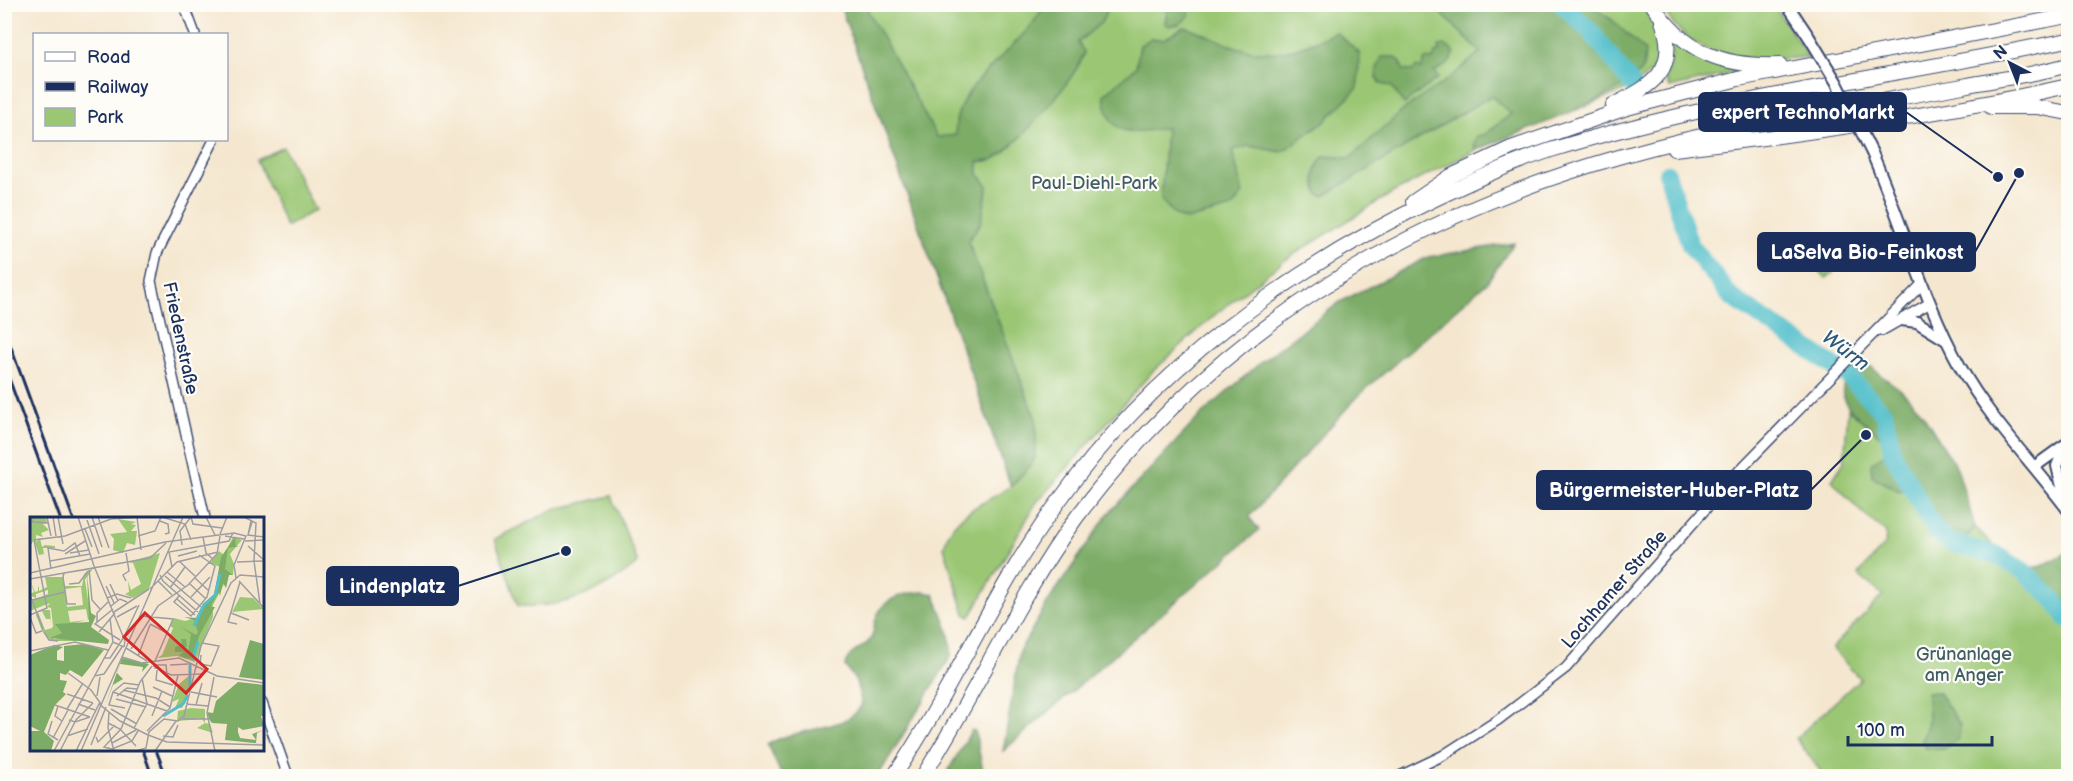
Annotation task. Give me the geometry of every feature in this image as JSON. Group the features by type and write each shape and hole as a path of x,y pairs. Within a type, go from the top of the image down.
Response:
{"highway":[{"path":"1652,4 1662,20 1694,48 1721,60 1763,65 1815,64"},
{"path":"1380,225 1451,176 1511,148 1654,100 1815,64 2068,16"},
{"path":"1568,127 1639,92 1660,74 1665,66 1668,43 1662,20"},
{"path":"894,777 917,742 1018,561 1056,503 1126,420 1170,376 1249,310 1340,248 1380,225 1476,179 1546,152 1636,126 1749,101 2068,40"},
{"path":"924,777 1035,580 1076,519 1116,467 1185,395 1215,368 1278,316 1358,263 1436,222 1511,191 1619,156 1738,128 2068,66"},
{"path":"1619,156 1810,131 1965,106 2068,86"},
{"path":"1965,106 2037,107 2068,113"}],"main road":[{"path":"1787,4 1837,83 1872,153 1922,284 1946,340 1962,370 1986,406 2068,510"},
{"path":"1901,320 1917,322 1946,340"},
{"path":"2034,467 2067,443"},
{"path":"2067,443 2057,471 2068,510"}],"street":[{"path":"184,4 195,33"},
{"name":"Friedenstraße","path":"205,517 151,281 157,253 213,141"},
{"name":"Lochhamer Straße","path":"1400,777 1442,756 1498,720 1566,668 1715,496 1922,284"},
{"name":"Lochhamer Straße","path":"1873,335 1930,303"},
{"path":"264,709 288,777"}],"green space":[{"name":"Paul-Diehl-Park","path":"840,5 1642,5 1656,29 1661,49 1654,68 1633,87 1476,150 1392,193 1285,260 1217,313 1152,372 1036,503 970,617 965,614 944,547 954,525 962,517 1011,486"},
{"path":"840,5 868,5 868,11 937,137 956,135 957,117 964,100 976,83 1035,21 1044,5 1105,5 1107,11 1101,23 1078,42 1084,52 1080,63 1046,109 1006,151 994,159 978,162 978,174 988,186 981,222 968,241 1036,420 1036,455 1031,465 1011,486"},
{"path":"1168,5 1189,5 1189,16 1180,24 1169,26 1165,23"},
{"path":"1433,5 1589,5 1611,19 1645,51 1644,65 1633,79 1593,102 1476,150 1474,144 1477,136 1484,135 1511,114 1491,96 1324,196 1318,194 1315,174 1324,156 1350,158 1407,107 1450,78 1480,52"},
{"path":"1660,5 1773,5 1809,57 1741,58 1709,50 1680,31"},
{"path":"1184,27 1227,44 1257,52 1296,48 1336,32 1359,53 1358,88 1326,120 1282,152 1249,146 1232,150 1243,193 1232,208 1186,220 1176,216 1161,200 1166,128 1142,131 1124,130 1111,119 1104,95 1136,67 1140,45 1150,39 1164,39"},
{"path":"1672,40 1693,54 1742,71 1669,88 1665,78 1671,64"},
{"path":"1445,45 1455,53 1448,64 1434,72 1438,78 1404,104 1391,86 1381,84 1377,77 1382,57 1393,57 1400,61 1403,70 1412,71 1417,67 1422,69 1425,59 1433,60 1435,53 1440,52 1439,46"},
{"path":"283,147 315,210 286,227 257,160"},
{"path":"1514,243 1487,282 1356,398 1249,517 1259,530 1003,751 1020,650 1048,602 1108,514 1200,416 1261,362 1340,302 1428,257"},
{"path":"1825,246 1833,274 1826,278 1809,258"},
{"path":"1867,362 1900,389 1920,410 1957,468 1975,527 1964,540 1952,539 1916,489 1899,491 1872,476 1871,464 1888,451 1886,441 1853,412 1846,404 1843,395 1843,386 1849,376 1857,367"},
{"name":"Grünanlage am Anger","path":"1848,409 1886,440 1888,451 1964,540 1975,527 1995,547 2029,568 2049,585 2068,611 2068,776 1824,776 1796,738 1860,679 1832,648 1883,595 1858,575 1885,545 1886,533 1857,508 1832,480 1844,462"},
{"path":"611,496 638,563 611,582 582,596 551,605 518,606 495,539 553,510"},
{"path":"2068,552 2068,611 2049,585 2029,568 2042,566"},
{"path":"924,592 934,594 937,601 948,632 951,656 878,776 782,776 768,745 791,735 833,725 855,713 862,704 856,681 845,666 849,657 870,640 878,614 887,602 900,596"},
{"path":"1938,692 1960,725 1959,738 1944,749 1926,749 1922,740 1928,722 1927,693"},
{"path":"972,730 975,731 984,776 945,776"}],"waterway":[{"name":"Würm","path":"1562,4 1592,33 1633,86"},
{"name":"Würm","path":"1667,173 1690,245 1730,296 1848,376 1884,413 1893,454 1935,530 1951,543 1997,555 2025,572 2055,601 2068,620"}],"railway":[{"path":"4,328 73,517"},
{"path":"4,365 60,517"},
{"path":"143,751 152,776"},
{"path":"156,751 166,776"}],"place":[{"name":"LaSelva Bio-Feinkost","path":"2019,173"},
{"name":"expert TechnoMarkt","path":"1998,177"},
{"name":"Bürgermeister-Huber-Platz","path":"1866,435"},
{"name":"Lindenplatz","path":"566,551"}]}
